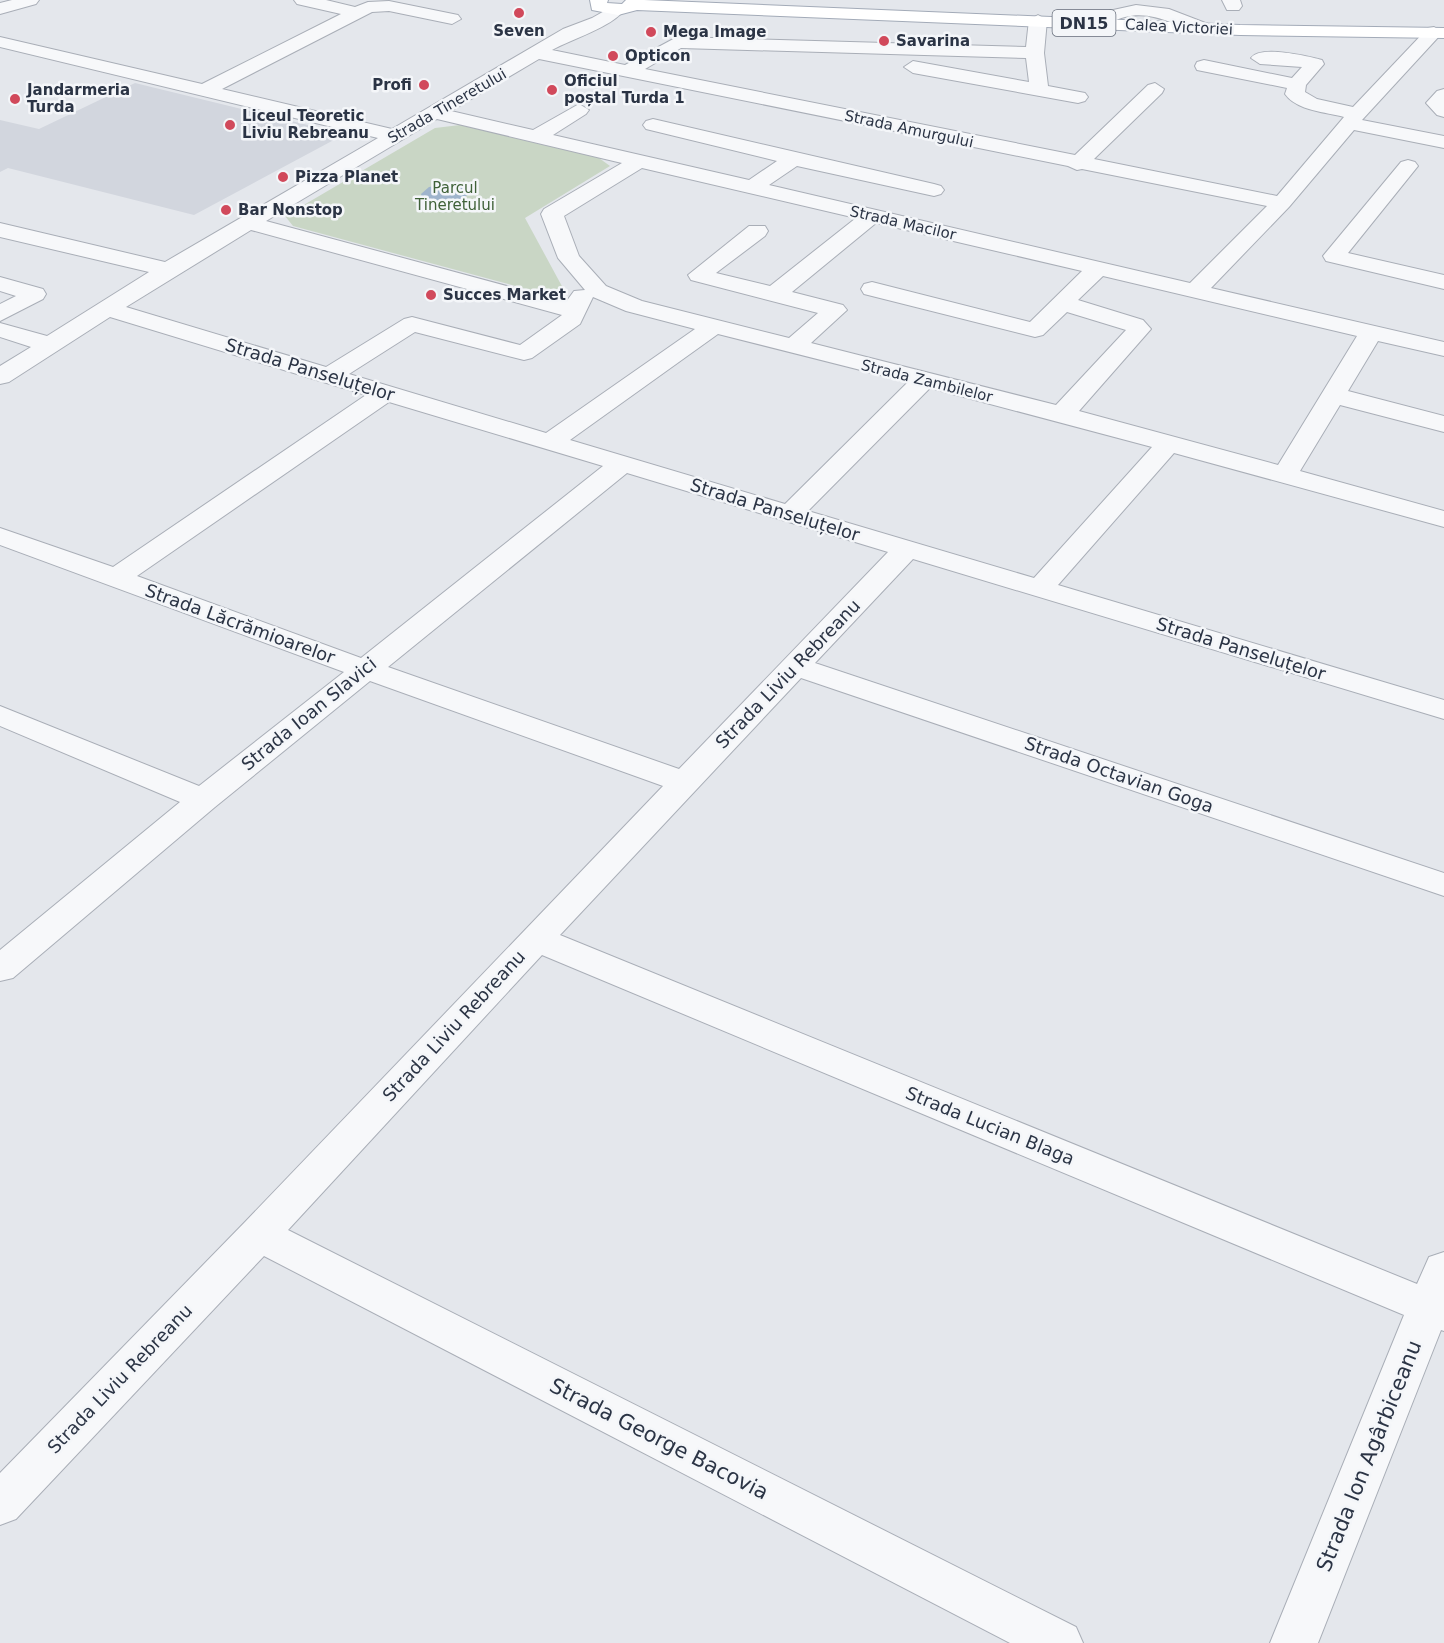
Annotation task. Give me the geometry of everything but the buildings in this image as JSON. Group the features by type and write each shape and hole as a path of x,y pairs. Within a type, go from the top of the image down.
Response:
{"main road":[{"name":"Calea Victoriei","path":"641,2 734,9 1202,28 1439,32"},
{"name":"Calea Victoriei","path":"600,4 688,2 734,9"}],"street":[{"path":"0,9 30,0"},
{"path":"303,0 356,12"},
{"path":"1031,0 1039,85 1035,89"},
{"name":"Strada Tineretului","path":"0,377 168,270 569,33 598,22 600,4"},
{"path":"204,91 356,12 368,8 389,6 452,19"},
{"path":"901,58 910,17"},
{"path":"1194,292 1282,203 1353,119 1439,32"},
{"path":"0,42 396,136"},
{"path":"536,137 582,96 621,71 677,42 901,58 1078,97"},
{"name":"Strada Amurgului","path":"538,53 1077,164 1282,203"},
{"path":"876,61 1035,53"},
{"path":"1260,58 1293,59 1315,64 1297,84 1295,94 1310,103 1353,119 1444,142"},
{"path":"1204,66 1297,84"},
{"path":"1077,164 1155,89"},
{"path":"1444,95 1436,104 1444,111"},
{"name":"Strada Macilor","path":"435,113 1444,349"},
{"path":"653,125 934,190"},
{"path":"751,188 794,159"},
{"name":"Strada Zambilelor","path":"639,161 552,214 569,258 598,291 634,306 1062,414 1444,519"},
{"path":"1408,166 1334,256 1444,282"},
{"path":"775,294 871,216"},
{"path":"249,223 574,311"},
{"path":"0,230 168,270"},
{"path":"757,231 699,275 835,310 793,347"},
{"path":"872,289 1035,330 1097,269"},
{"path":"0,285 35,294 0,314"},
{"path":"329,376 411,324 524,353 572,319 579,298 598,291"},
{"path":"1062,303 1135,325 1139,329 1062,414"},
{"name":"Strada Panseluțelor","path":"107,309 1444,710"},
{"path":"550,442 713,327"},
{"path":"1285,475 1371,332"},
{"path":"5,336 51,345"},
{"path":"790,514 924,380"},
{"path":"116,578 385,393"},
{"path":"1332,396 1444,424"},
{"path":"1039,589 1168,444"},
{"name":"Strada Ioan Slavici","path":"0,969 364,669 622,464"},
{"name":"Strada Lăcrămioarelor","path":"0,536 364,669 685,782"},
{"name":"Strada Liviu Rebreanu","path":"0,1504 259,1234 907,549"},
{"name":"Strada Octavian Goga","path":"795,666 1444,885"},
{"path":"0,715 203,800"},
{"name":"Strada Lucian Blaga","path":"536,939 1439,1296"},
{"name":"Strada George Bacovia","path":"259,1234 1059,1643"},
{"name":"Strada Ion Agârbiceanu","path":"1294,1643 1439,1296"}],"shaded area":[{"path":"135,83 345,134 194,215 8,168 0,172 0,120 39,129"}],"green space":[{"name":"Parcul Tineretului","path":"460,125 599,158 610,166 525,218 564,290 545,294 293,226 285,216 435,128"}],"water":[{"path":"446,184 463,186 469,193 459,200 447,203 433,202 422,197 421,194 429,187"}],"place":[{"name":"Seven","path":"519,13"},
{"name":"Mega Image","path":"651,32"},
{"name":"Savarina","path":"884,41"},
{"name":"Opticon","path":"613,56"},
{"name":"Profi","path":"424,85"},
{"name":"Oficiul poștal Turda 1","path":"552,90"},
{"name":"Jandarmeria Turda","path":"15,99"},
{"name":"Liceul Teoretic Liviu Rebreanu","path":"230,125"},
{"name":"Pizza Planet","path":"283,177"},
{"name":"Bar Nonstop","path":"226,210"},
{"name":"Succes Market","path":"431,295"}]}
